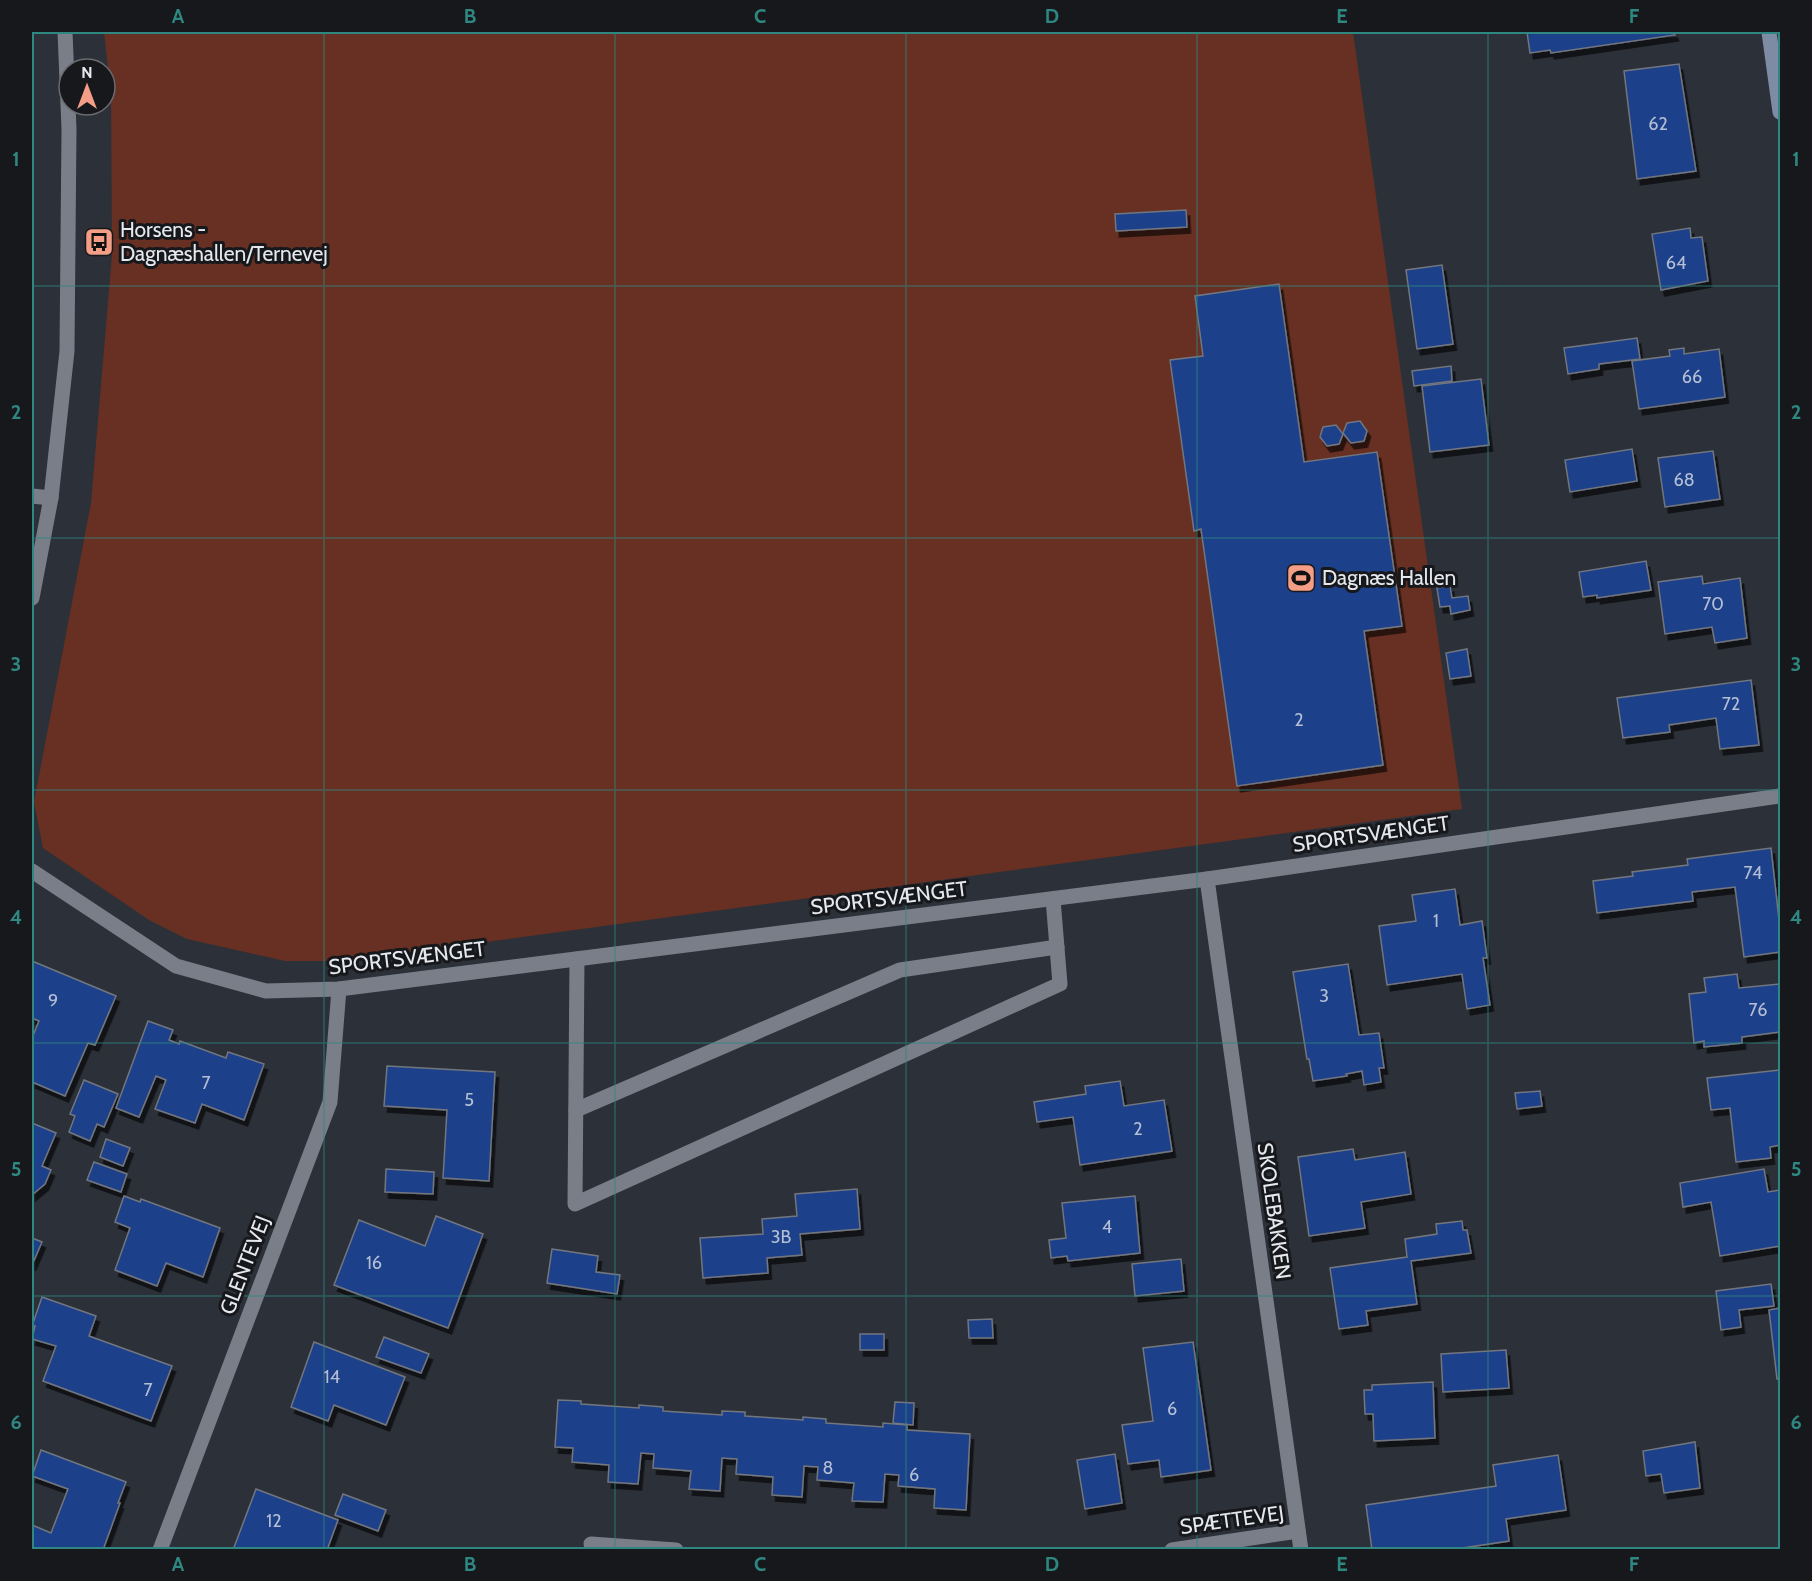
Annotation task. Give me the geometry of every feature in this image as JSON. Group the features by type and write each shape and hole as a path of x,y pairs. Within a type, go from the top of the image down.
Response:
{"street":[{"path":"32,598 51,498 67,351 69,129 65,32"},
{"path":"1769,32 1780,112"},
{"path":"32,496 51,498"},
{"name":"SPORTSVÆNGET","path":"32,871 176,966 266,991 339,989 1207,879 1780,796"},
{"name":"SKOLEBAKKEN","path":"1207,879 1300,1550"},
{"path":"577,959 575,1204 1060,984 1053,899"},
{"path":"576,1110 900,970 1057,947"},
{"name":"GLENTEVEJ","path":"160,1550 330,1102 339,989"},
{"name":"SPÆTTEVEJ","path":"1172,1550 1298,1531"},
{"path":"591,1544 676,1550"}],"shaded area":[{"path":"104,32 1353,32 1462,809 347,961 285,961 187,939 149,920 43,848 34,802 91,503 112,255 111,117 117,117 117,57 107,57"}],"building":[{"path":"1527,32 1674,32 1675,35 1551,53 1550,50 1530,53"},
{"path":"1679,64 1696,171 1637,179 1624,71"},
{"path":"1186,210 1187,227 1116,231 1115,214"},
{"path":"1690,228 1691,238 1702,237 1708,281 1661,290 1652,234"},
{"path":"1442,265 1453,344 1417,349 1406,270"},
{"name":"Dagnæs Hallen","path":"1279,284 1304,462 1377,452 1402,626 1364,631 1383,765 1237,786 1201,529 1194,531 1170,360 1203,356 1195,296"},
{"path":"1637,338 1640,359 1599,364 1599,369 1568,374 1564,348"},
{"path":"1684,348 1684,354 1719,349 1725,397 1639,409 1632,361 1670,356 1669,350"},
{"path":"1451,366 1452,381 1414,386 1412,371"},
{"path":"1481,379 1489,445 1430,452 1422,386"},
{"path":"1360,421 1367,431 1364,441 1351,443 1343,433 1347,423"},
{"path":"1336,425 1343,434 1339,444 1327,446 1320,437 1323,427"},
{"path":"1632,449 1637,481 1570,492 1565,460"},
{"path":"1713,451 1720,499 1665,507 1658,458"},
{"path":"1646,561 1651,590 1597,598 1597,595 1583,597 1579,572"},
{"path":"1702,576 1703,584 1740,578 1747,638 1715,643 1712,627 1665,634 1658,582"},
{"path":"1450,586 1452,598 1468,596 1470,610 1451,614 1450,606 1440,607 1437,588"},
{"path":"1467,649 1471,676 1450,679 1446,653"},
{"path":"1751,680 1759,745 1720,749 1716,718 1669,725 1670,732 1623,738 1617,698"},
{"path":"1771,848 1780,929 1780,952 1744,957 1735,887 1692,892 1693,901 1597,913 1593,881 1633,876 1632,872 1688,865 1687,859"},
{"path":"1455,889 1460,925 1482,921 1487,958 1483,958 1490,1005 1467,1009 1462,974 1387,985 1379,926 1416,921 1412,895"},
{"path":"32,961 116,996 95,1045 88,1043 65,1096 32,1082 32,1038 39,1021 32,1018"},
{"path":"1348,964 1359,1035 1379,1033 1384,1068 1379,1068 1381,1082 1364,1085 1362,1071 1346,1074 1347,1076 1313,1081 1309,1059 1307,1059 1293,972"},
{"path":"1737,974 1739,988 1780,984 1780,1032 1742,1037 1742,1043 1704,1047 1704,1041 1694,1043 1689,994 1706,992 1704,978"},
{"path":"148,1021 173,1030 169,1040 179,1044 180,1041 226,1058 228,1052 264,1064 244,1120 202,1104 195,1123 155,1109 166,1080 156,1076 139,1117 116,1108"},
{"path":"387,1066 495,1072 489,1181 443,1178 447,1110 384,1106"},
{"path":"1780,1070 1780,1145 1770,1147 1771,1158 1736,1162 1730,1108 1711,1110 1707,1078"},
{"path":"84,1080 118,1094 104,1127 97,1124 90,1141 69,1132 75,1116 70,1114"},
{"path":"1120,1081 1124,1106 1164,1100 1172,1151 1080,1165 1073,1117 1037,1122 1034,1102 1086,1094 1085,1086"},
{"path":"1540,1091 1542,1106 1517,1109 1515,1093"},
{"path":"32,1123 56,1133 42,1166 51,1170 45,1184 32,1195"},
{"path":"106,1139 130,1148 123,1166 100,1157"},
{"path":"1353,1149 1355,1160 1405,1152 1411,1194 1361,1202 1365,1228 1309,1236 1298,1157"},
{"path":"94,1162 127,1174 121,1192 87,1180"},
{"path":"386,1169 434,1172 433,1194 385,1192"},
{"path":"1764,1169 1768,1192 1780,1190 1780,1246 1720,1256 1711,1202 1683,1207 1680,1183"},
{"path":"857,1189 860,1229 800,1234 802,1255 767,1258 768,1273 703,1278 700,1238 763,1234 762,1219 797,1216 795,1194"},
{"path":"124,1196 140,1202 141,1199 220,1228 203,1277 166,1263 157,1286 115,1270 130,1228 115,1222"},
{"path":"1135,1196 1140,1253 1068,1261 1067,1256 1051,1258 1049,1240 1066,1238 1062,1203"},
{"path":"436,1216 483,1234 448,1328 334,1285 359,1220 425,1246"},
{"path":"1462,1221 1463,1230 1467,1230 1471,1253 1411,1261 1417,1304 1366,1311 1368,1325 1339,1329 1330,1268 1407,1257 1405,1239 1437,1234 1436,1224"},
{"path":"32,1238 42,1242 32,1265"},
{"path":"552,1249 598,1256 596,1272 620,1275 617,1294 547,1283"},
{"path":"1181,1259 1184,1291 1135,1296 1132,1264"},
{"path":"1771,1284 1774,1306 1739,1310 1741,1327 1721,1330 1716,1291"},
{"path":"42,1297 96,1316 89,1336 172,1366 151,1421 43,1381 56,1346 32,1339 35,1326 32,1326"},
{"path":"1780,1308 1780,1379 1777,1379 1769,1310"},
{"path":"992,1319 993,1338 969,1338 968,1320"},
{"path":"860,1334 884,1334 884,1350 860,1350"},
{"path":"384,1337 429,1354 421,1373 376,1357"},
{"path":"314,1342 405,1377 386,1425 334,1405 328,1421 291,1407"},
{"path":"1193,1342 1211,1470 1161,1477 1159,1460 1128,1464 1122,1425 1153,1421 1143,1348"},
{"path":"1506,1350 1509,1388 1443,1392 1441,1354"},
{"path":"1433,1382 1435,1438 1374,1441 1373,1414 1365,1414 1364,1390 1372,1390 1372,1385"},
{"path":"558,1400 639,1408 639,1405 663,1407 663,1411 722,1415 722,1411 745,1412 745,1416 803,1420 803,1417 826,1419 826,1423 883,1427 883,1423 907,1425 907,1430 970,1434 966,1510 934,1508 935,1489 898,1486 899,1475 885,1474 883,1502 852,1501 854,1483 817,1480 818,1467 804,1466 802,1497 772,1495 773,1477 736,1474 737,1459 722,1458 720,1491 689,1489 691,1471 653,1468 654,1454 641,1453 638,1484 608,1482 609,1465 572,1462 573,1448 555,1447"},
{"path":"895,1402 914,1403 913,1425 893,1423"},
{"path":"1695,1442 1700,1488 1664,1493 1661,1474 1646,1476 1643,1451"},
{"path":"41,1450 126,1482 103,1550 32,1550 32,1525 51,1533 68,1489 32,1476"},
{"path":"1115,1454 1122,1503 1085,1509 1077,1460"},
{"path":"1558,1455 1566,1510 1506,1519 1509,1541 1449,1550 1372,1550 1366,1505 1496,1486 1493,1465"},
{"path":"256,1489 338,1520 327,1550 233,1550"},
{"path":"343,1494 386,1510 378,1531 335,1515"}],"place":[{"name":"Horsens - Dagnæshallen/Ternevej","path":"99,242"},
{"name":"Dagnæs Hallen","path":"1301,578"}]}
